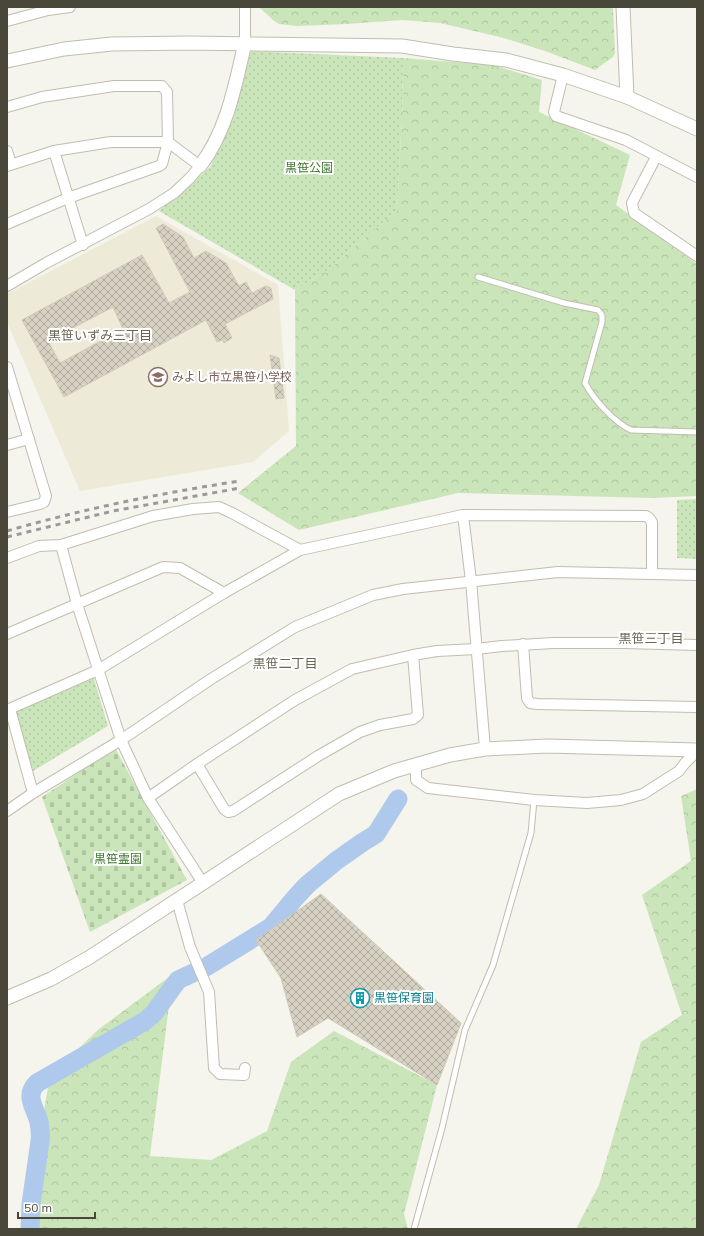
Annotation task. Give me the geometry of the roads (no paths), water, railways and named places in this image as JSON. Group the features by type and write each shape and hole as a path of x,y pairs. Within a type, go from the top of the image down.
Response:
{"street":[{"path":"7,21 48,10 70,7"},
{"path":"7,286 46,263 148,210 174,193 190,178 212,150 223,127 245,43 245,7"},
{"path":"623,7 627,97"},
{"path":"7,61 64,49 112,44 190,42 402,46 506,60 563,75 627,97 697,129"},
{"path":"563,75 554,112 556,116 626,140 656,157 697,177"},
{"path":"7,107 42,97 114,86 162,86 167,92 168,142 162,164 159,166 68,198 7,224"},
{"path":"7,151 9,165 54,151 111,142 168,142 200,166"},
{"path":"54,151 83,245"},
{"path":"656,157 632,203 634,213 697,256"},
{"path":"7,367 46,496 44,502 40,504 7,512"},
{"path":"7,445 28,439"},
{"path":"7,558 38,546 61,545 153,516 193,509 219,507 300,550"},
{"path":"463,514 471,581 485,749"},
{"path":"33,792 8,710 98,670 224,593 300,550 463,514 646,516 652,522 652,573"},
{"path":"61,545 77,604 121,740 148,798 202,883"},
{"path":"7,634 163,567 180,568 224,593"},
{"path":"7,811 33,792 121,740 211,679 295,627 373,595 403,589 558,572 697,574"},
{"path":"148,798 295,700 352,670 413,655 437,651 523,644 625,643 697,646"},
{"path":"523,644 527,698 530,703 697,707"},
{"path":"197,764 224,809 228,812 234,811 318,756 360,732 380,725 413,719 418,715 413,655"},
{"path":"7,998 51,979 90,957 339,794 394,771 450,755 485,749 547,746 697,751"},
{"path":"416,765 416,780 428,788 534,800 587,803 622,800 643,794 679,772 685,763 697,751"},
{"path":"177,900 190,947 209,992 214,1068 220,1074 244,1075 245,1068"}],"lane":[{"path":"478,277 564,303 598,310 602,315 602,322 585,383 592,396 622,426 631,430 697,432"},
{"path":"414,1229 442,1128 465,1030 493,965 532,833 534,800"}],"waterway":[{"path":"30,1229 31,1204 40,1136 39,1122 32,1102 31,1092 37,1083 145,1021 154,1013 178,980 206,967 271,927 307,885 336,861 376,834 398,799"}],"railway":[{"path":"7,531 122,502 240,481"},
{"path":"7,537 113,511 240,488"}],"place":[{"name":"みよし市立黒笹小学校","path":"158,377"},
{"name":"黒笹保育園","path":"360,998"}],"district":[{"name":"黒笹いずみ三丁目","path":"100,335"},
{"name":"黒笹三丁目","path":"651,638"},
{"name":"黒笹二丁目","path":"285,663"}],"park label":[{"name":"黒笹公園","path":"309,168"},
{"name":"黒笹霊園","path":"118,859"}]}
